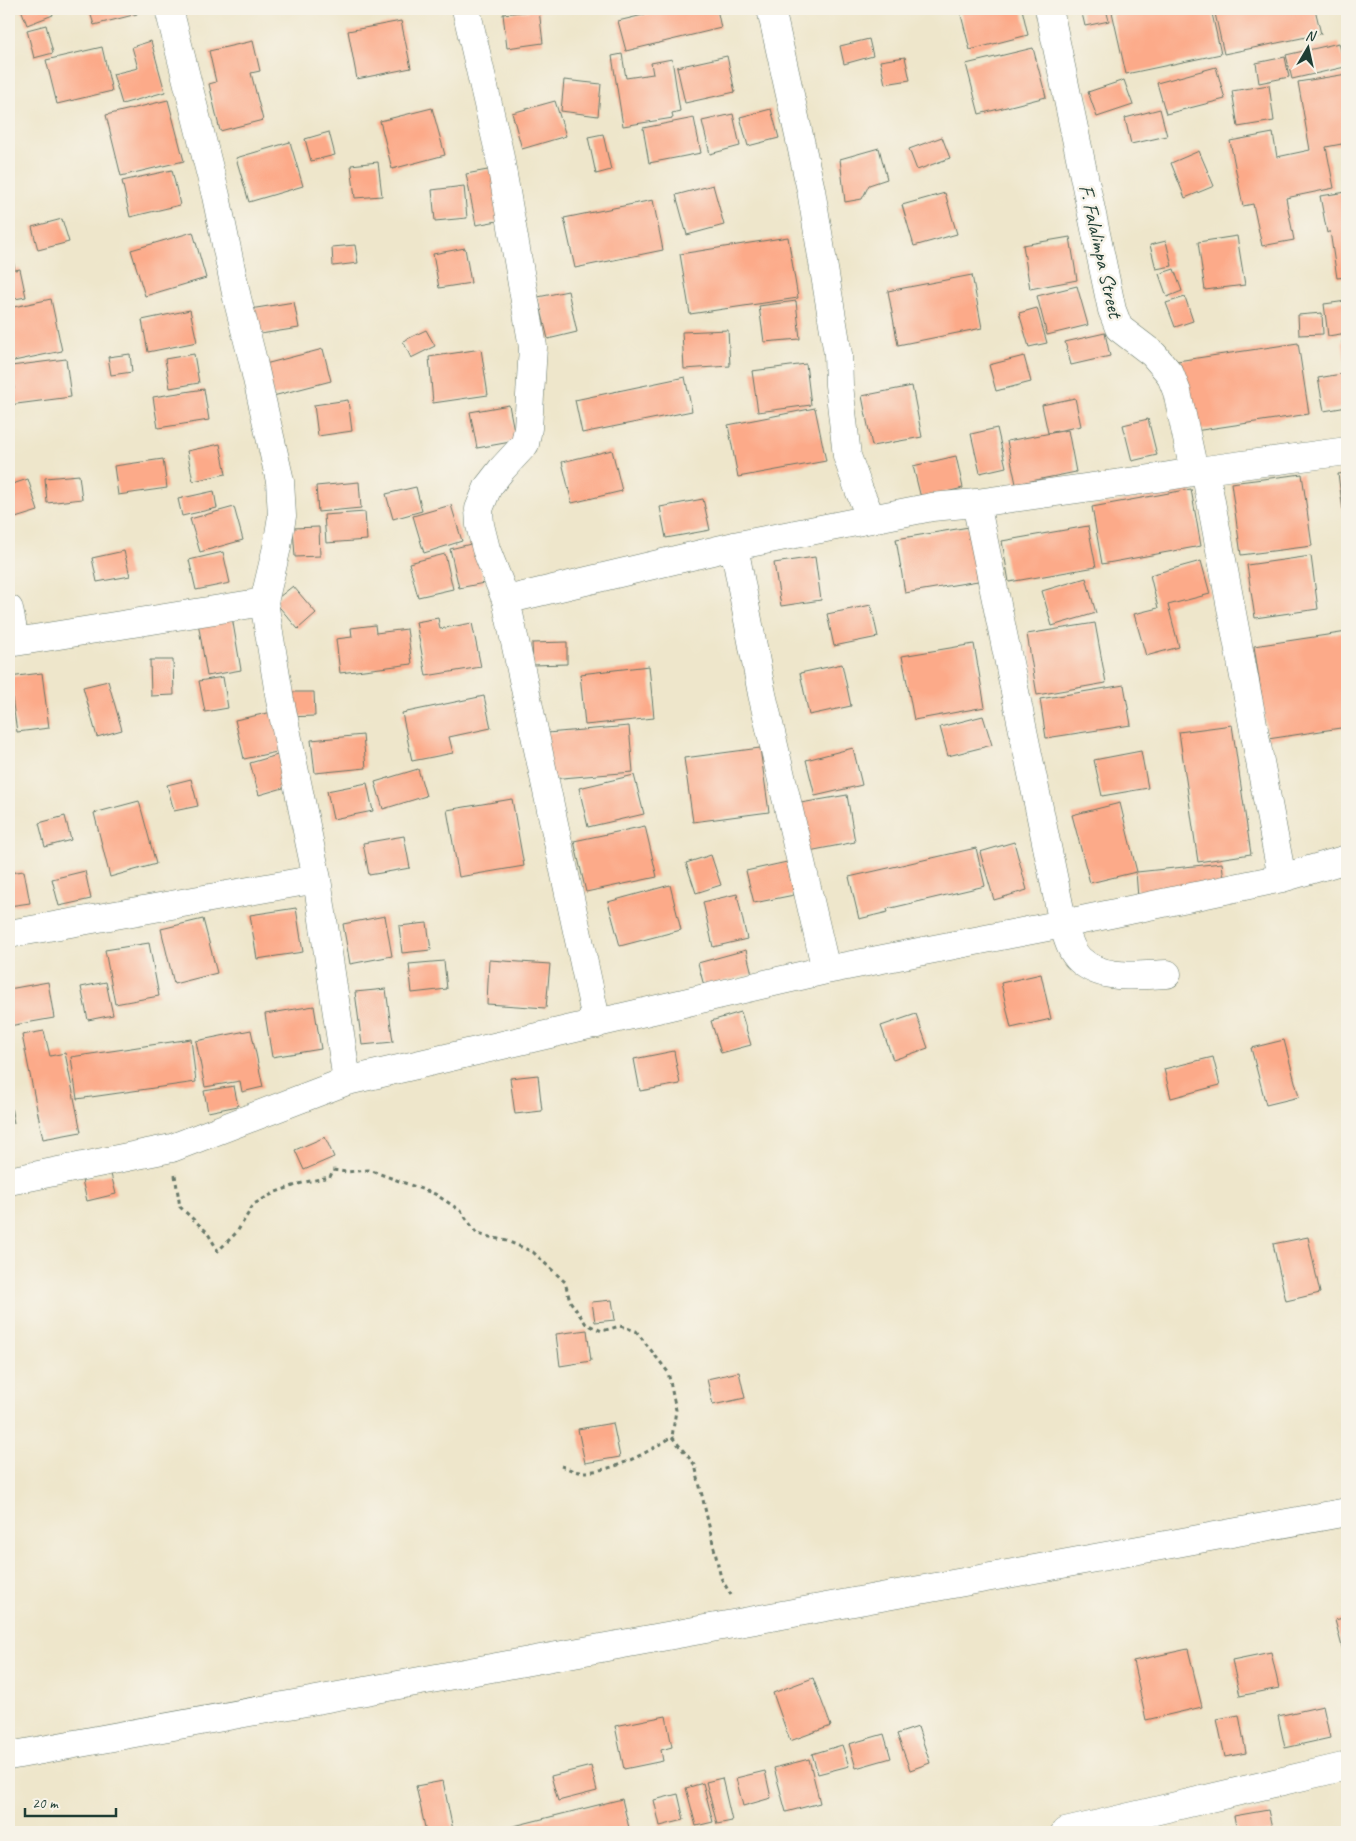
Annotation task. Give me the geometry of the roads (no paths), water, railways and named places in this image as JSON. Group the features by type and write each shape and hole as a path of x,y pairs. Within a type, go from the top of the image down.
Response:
{"street":[{"path":"169,9 216,196 237,298 280,481 282,516 278,547 264,602 280,700 317,879 348,1081"},
{"path":"466,9 499,152 533,347 528,428 525,444 502,468 488,487 479,508 480,525 486,549 506,600 597,1024"},
{"path":"770,9 811,190 838,354 839,385 847,456 859,490 872,518"},
{"name":"F. Falalimpa Street","path":"1049,9 1112,310 1119,328 1153,354 1170,374 1199,471 1282,878"},
{"path":"506,600 734,546 932,507 976,503 1347,451"},
{"path":"976,503 1063,924 1069,945 1078,959 1096,970 1118,976 1167,974"},
{"path":"734,546 762,694 826,970"},
{"path":"9,609 12,642 264,602"},
{"path":"9,1181 172,1148 348,1081 826,970 1063,924 1282,878 1347,859"},
{"path":"9,934 317,879"},
{"path":"9,1756 1347,1512"},
{"path":"1065,1832 1347,1766"}]}
